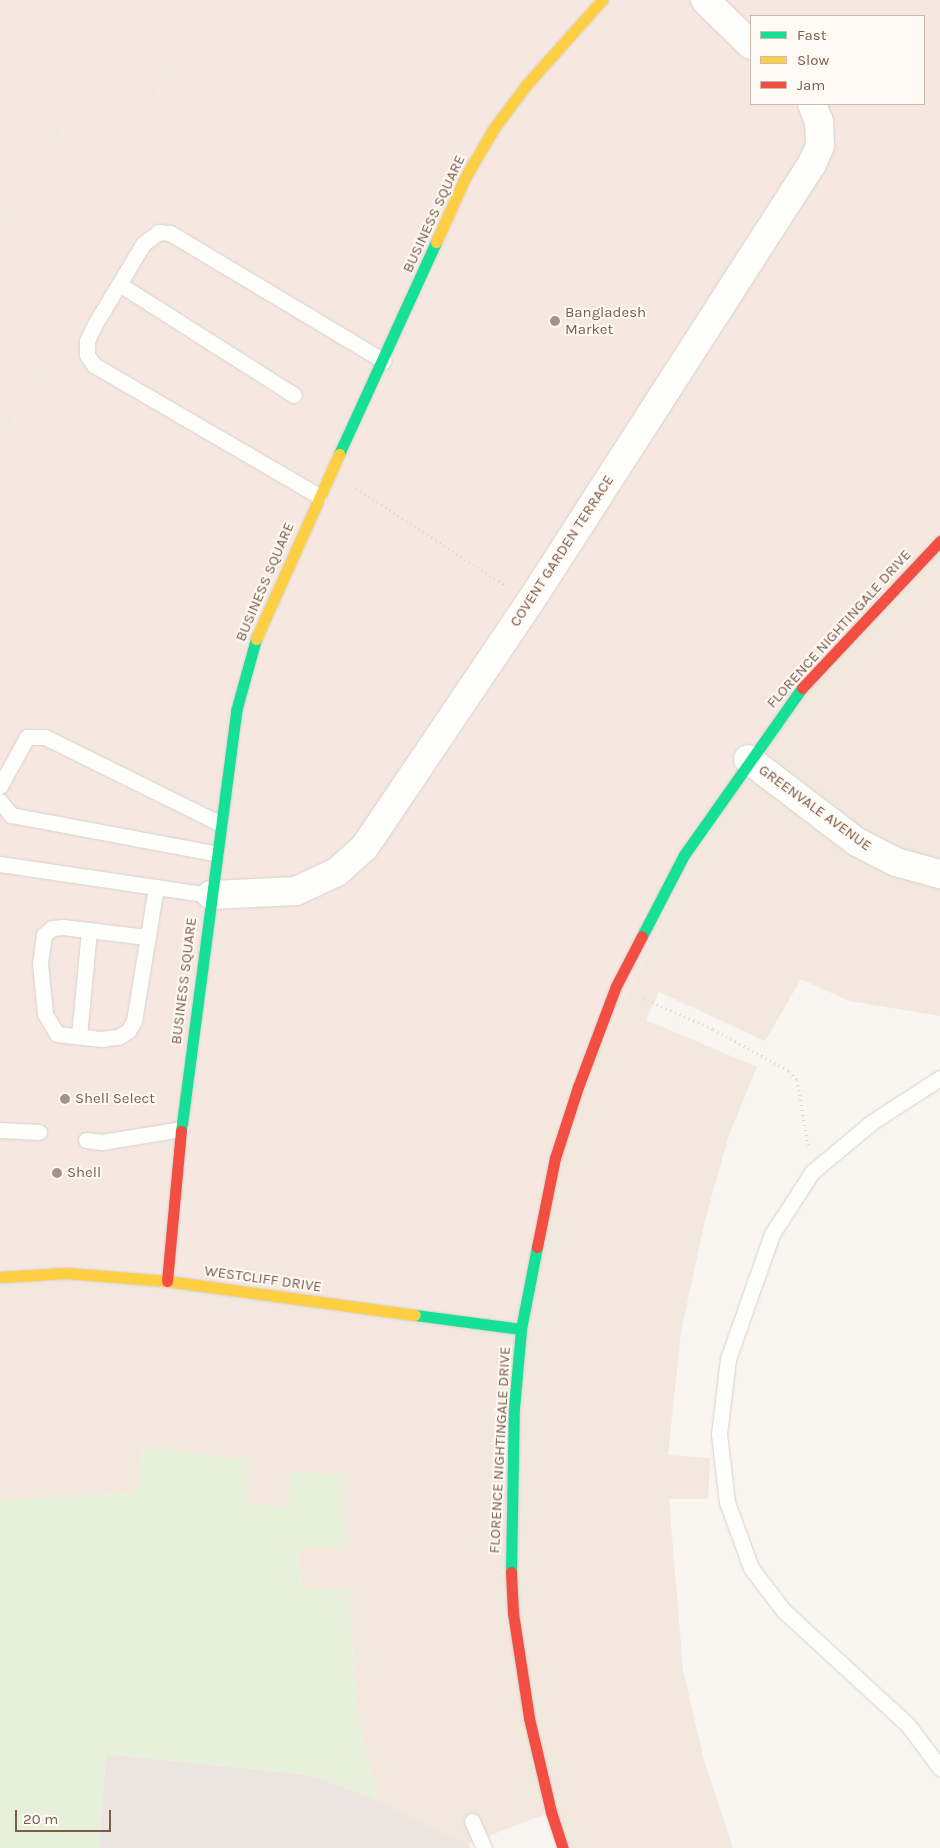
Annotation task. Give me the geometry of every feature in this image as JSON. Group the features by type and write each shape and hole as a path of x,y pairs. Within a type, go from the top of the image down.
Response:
{"street":[{"name":"BUSINESS SQUARE","path":"167,1281 181,1129 219,823 236,711 258,633 318,496 384,361 466,176 494,128 527,84 602,0"},
{"path":"705,0 750,44"},
{"name":"COVENT GARDEN TERRACE","path":"210,894 296,891 337,872 364,848 530,602 812,164 820,139 819,122 812,105"},
{"name":"FLORENCE NIGHTINGALE DRIVE","path":"563,1848 551,1812 529,1718 513,1613 510,1560 513,1427 521,1329 555,1158 578,1087 616,986 684,855 748,759 791,699 940,541"},
{"name":"GREENVALE AVENUE","path":"748,759 857,842 896,862 940,874"},
{"name":"WESTCLIFF DRIVE","path":"0,1277 66,1273 167,1281 521,1329"}],"lane":[{"path":"318,496 94,365 87,355 87,341 143,244 158,232 170,233 384,361"},
{"path":"119,284 294,395"},
{"path":"0,786 27,737 45,737 219,823"},
{"path":"0,801 11,814 215,853"},
{"path":"0,864 210,894"},
{"path":"147,937 52,928 40,943 45,1014 49,1024 57,1034 118,1037 128,1031 134,1021 156,887"},
{"path":"79,1036 89,930"},
{"path":"940,1078 872,1122 812,1172 772,1234 728,1359 719,1434 726,1502 751,1568 784,1611 908,1725 940,1768"},
{"path":"86,1140 102,1142 181,1129"},
{"path":"0,1130 39,1132"},
{"path":"472,1821 484,1848"}],"path":[{"path":"331,471 491,576"},
{"path":"616,986 713,1029 789,1071 797,1080 803,1104 812,1172"}],"shaded area":[{"path":"0,0 85,0 80,10 174,67 133,129 83,98 0,229"},
{"path":"85,0 940,0 940,542 747,761 579,1088 522,1330 165,1283 0,1279 0,442 50,360 0,332 0,229 83,98 133,129 174,67 79,10"},
{"path":"0,332 50,360 0,442"},
{"path":"940,542 940,1016 849,1001 801,979 765,1041 659,992 646,1020 757,1067 729,1135 705,1220 681,1332 668,1455 710,1458 708,1499 669,1499 683,1670 704,1760 733,1848 564,1848 551,1812 468,1844 377,1800 356,1707 349,1591 301,1589 299,1547 287,1508 246,1502 247,1461 143,1446 136,1493 0,1500 0,1279 579,1088 747,761"},
{"path":"106,1754 311,1775 377,1800 468,1844 470,1848 99,1848"}],"green space":[{"path":"143,1446 247,1461 246,1502 287,1508 291,1472 344,1476 345,1546 299,1547 301,1589 349,1590 356,1707 377,1800 311,1775 106,1754 99,1848 0,1848 0,1500 136,1493"}],"traffic: fast":[{"path":"339,454 436,242"},
{"path":"181,1131 236,711 256,639"},
{"path":"642,936 684,855 802,688"},
{"path":"511,1572 514,1408 521,1329 537,1247"},
{"path":"415,1315 521,1329"}],"traffic: slow":[{"path":"436,242 466,176 494,128 527,84 602,0"},
{"path":"256,639 339,454"},
{"path":"0,1277 66,1273 167,1281 415,1315"}],"traffic: jam":[{"path":"802,688 940,541"},
{"path":"537,1247 555,1158 578,1087 616,986 642,936"},
{"path":"167,1281 181,1131"},
{"path":"511,1572 513,1613 529,1718 551,1812 563,1848"}],"place":[{"name":"Bangladesh Market","path":"555,321"},
{"name":"Shell Select","path":"65,1099"},
{"name":"Shell","path":"57,1173"}]}
